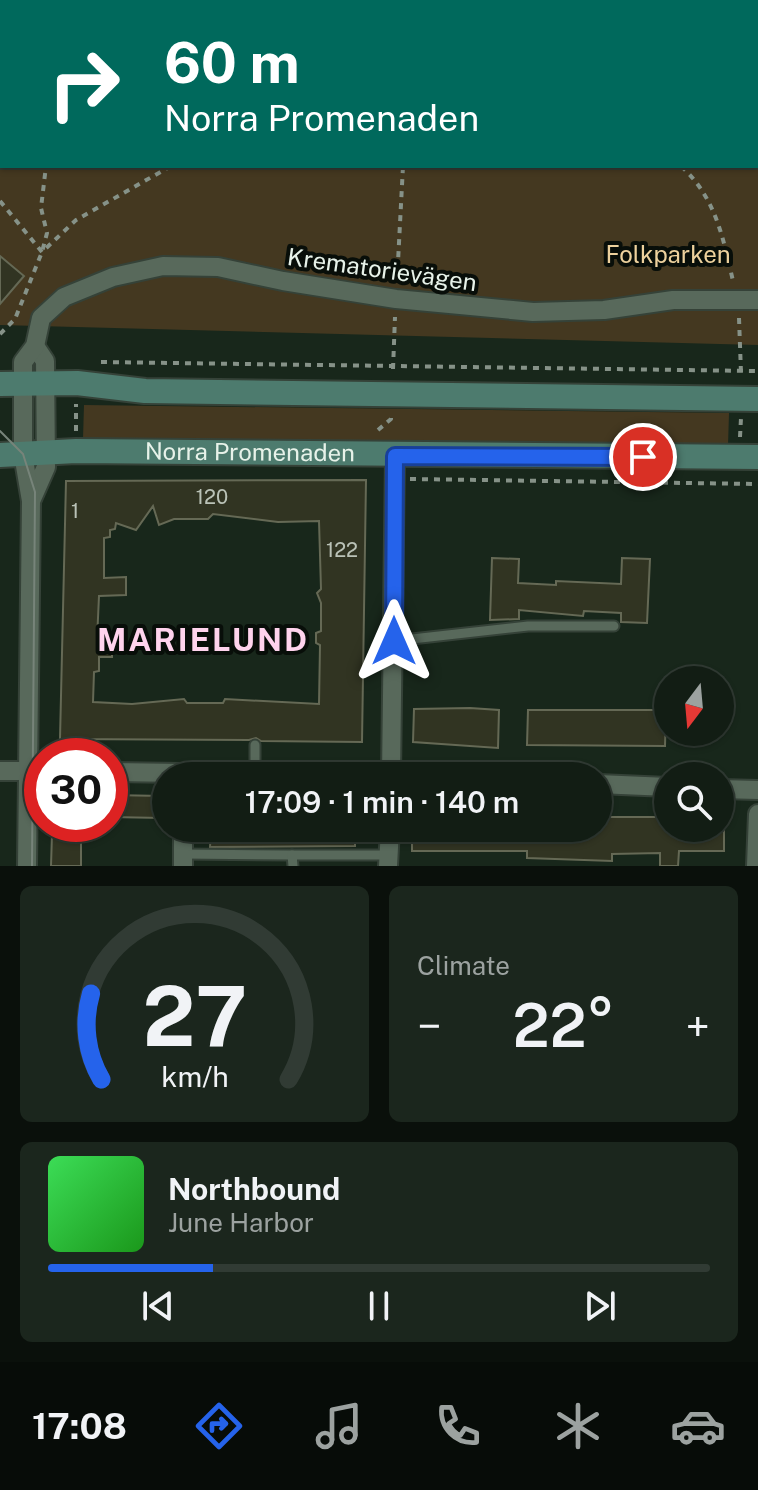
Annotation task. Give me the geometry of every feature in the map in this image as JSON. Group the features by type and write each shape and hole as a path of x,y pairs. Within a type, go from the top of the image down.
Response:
{"main road":[{"path":"27,389 76,397 145,391"},
{"path":"27,389 750,398"},
{"name":"Norra Promenaden","path":"23,454 76,451 395,467 749,456"}],"street":[{"name":"Krematorievägen","path":"35,738 31,501 23,454 27,389 45,361 35,346 41,318 64,297 113,277 163,266 218,267 396,299 533,312 604,310 673,300 758,300"},
{"path":"391,762 395,467"},
{"path":"0,771 24,771"},
{"path":"128,772 152,773"},
{"path":"612,785 654,786"},
{"path":"734,789 758,790"},
{"path":"756,866 758,814"},
{"name":"Krematorievägen","path":"27,866 29,842"}],"lane":[{"path":"394,641 528,626 614,626"},
{"path":"255,745 255,762"},
{"path":"183,860 389,861"}],"path":[{"path":"0,334 15,319 35,277 42,252 47,233 41,208 46,168"},
{"path":"42,252 76,220 167,168"},
{"path":"368,433 383,429 391,419 403,168"},
{"path":"683,168 699,182 718,218 738,302 741,371 750,398 749,456 738,484"},
{"path":"0,201 42,252"},
{"path":"92,362 758,371"},
{"path":"76,397 76,451"},
{"path":"395,467 758,484"}],"green space":[{"name":"Folkparken","path":"0,168 758,168 758,345 0,325"},
{"path":"84,405 729,413 728,446 83,439"}],"building":[{"path":"0,256 24,276 0,304"},
{"path":"366,480 362,742 261,741 256,738 60,738 66,481","holes":["153,506 159,525 174,519 208,519 213,514 278,522 319,521 321,589 317,593 321,603 321,631 316,633 316,643 320,645 319,704 225,699 223,703 187,703 184,699 132,704 93,702 94,672 99,671 99,657 112,657 112,641 97,640 99,596 126,595 126,577 104,578 104,538 110,537 110,530 115,529 116,523 136,530"]},
{"path":"492,558 519,559 518,583 556,585 556,581 621,584 622,558 650,559 647,623 621,622 621,613 584,611 583,616 519,610 519,619 490,620"},
{"path":"414,709 499,710 498,748 413,742"},
{"path":"528,710 654,710 654,746 527,745"},
{"path":"128,795 152,796 152,818 128,817"},
{"path":"612,817 654,817 654,842 724,842 724,851 679,851 678,866 660,866 660,853 612,854 612,861 527,858 527,851 412,851 412,842 612,842"},
{"path":"52,842 81,842 81,866 51,866"},
{"path":"210,842 355,842 355,846 210,847"}],"tram line":[{"path":"0,431 23,454 35,492 32,866"}],"district":[{"name":"MARIELUND","path":"203,640"}],"route":[{"path":"394,641 395,456 643,457"}]}
